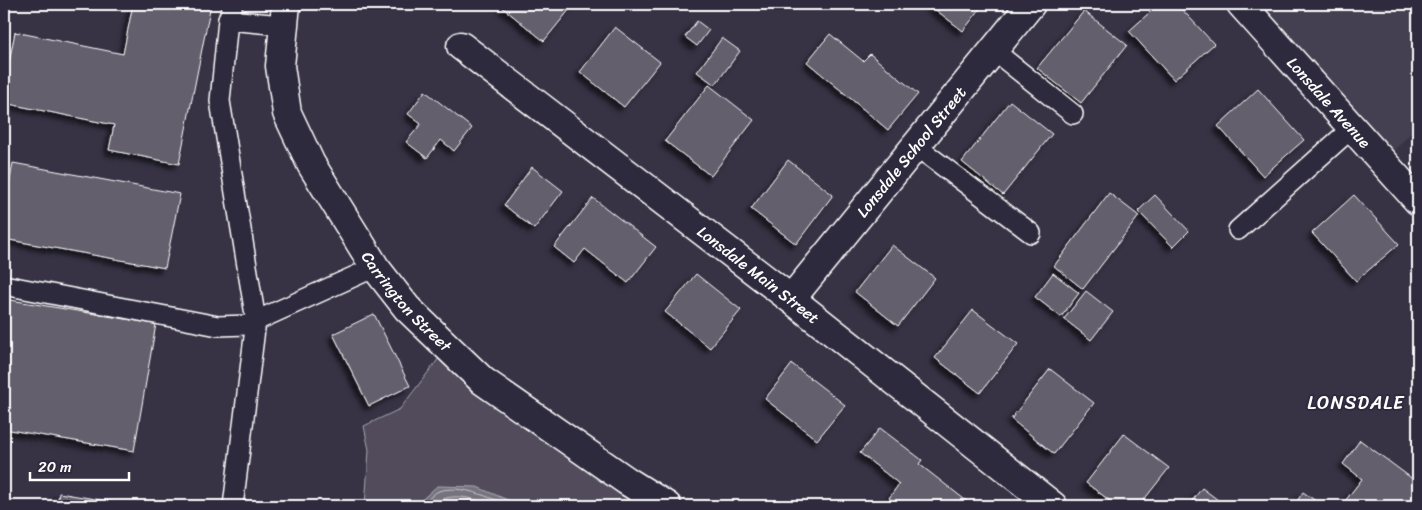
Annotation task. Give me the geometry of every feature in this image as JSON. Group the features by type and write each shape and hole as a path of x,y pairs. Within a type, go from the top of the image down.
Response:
{"street":[{"name":"Lonsdale School Street","path":"791,299 1031,4"},
{"name":"Lonsdale Avenue","path":"1241,4 1418,201"},
{"name":"Carrington Street","path":"284,14 280,66 287,113 311,164 375,267 407,308 483,381 627,481 667,506"},
{"name":"Lonsdale Main Street","path":"461,46 791,299 1053,506"}],"lane":[{"path":"233,506 256,321 220,101 230,12 284,14"},
{"path":"993,50 1073,114"},
{"path":"1238,230 1352,128"},
{"path":"916,146 1031,233"},
{"path":"4,285 218,326 247,325 375,267"}],"shaded area":[{"path":"1247,4 1418,4 1418,126 1390,154"},
{"path":"446,349 666,506 522,506 515,502 418,502 415,506 365,506 369,450 364,426 400,409"}],"water":[{"path":"437,486 477,487 522,506 415,506"}],"building":[{"path":"133,4 211,4 179,164 109,150 114,125 4,103 4,88 15,32 123,54"},
{"path":"506,4 574,4 544,41 503,8"},
{"path":"928,4 984,4 963,31"},
{"path":"1159,4 1177,4 1214,44 1174,80 1129,31"},
{"path":"1084,11 1127,45 1081,103 1037,68"},
{"path":"697,21 709,30 697,46 685,37"},
{"path":"615,27 660,62 624,107 580,72"},
{"path":"830,34 863,61 870,54 918,94 888,130 807,62"},
{"path":"722,38 740,51 715,85 697,72"},
{"path":"709,85 754,120 711,176 665,141"},
{"path":"1258,89 1304,140 1263,176 1218,126"},
{"path":"425,91 472,128 454,151 441,140 427,158 406,142 421,124 408,114"},
{"path":"1010,101 1052,134 1003,195 962,162"},
{"path":"788,160 833,195 796,244 751,209"},
{"path":"13,163 180,194 165,268 4,239 4,213"},
{"path":"532,167 563,191 534,229 504,205"},
{"path":"1109,193 1139,216 1083,289 1054,266"},
{"path":"1155,195 1189,231 1173,247 1138,211"},
{"path":"1354,195 1399,244 1356,281 1312,233"},
{"path":"593,198 656,247 628,283 585,249 574,263 554,247"},
{"path":"892,245 935,278 898,326 855,292"},
{"path":"1053,273 1079,293 1061,317 1035,297"},
{"path":"696,274 741,310 710,348 665,312"},
{"path":"1086,291 1113,312 1091,340 1064,319"},
{"path":"4,299 156,324 134,451 4,429"},
{"path":"973,310 1018,344 980,393 935,358"},
{"path":"374,314 410,386 369,406 333,334"},
{"path":"792,364 845,405 817,440 765,399"},
{"path":"1050,369 1094,403 1054,454 1011,419"},
{"path":"880,428 922,460 919,464 973,506 900,506 889,498 899,484 860,453"},
{"path":"1124,434 1169,468 1139,506 1117,506 1086,483"},
{"path":"1360,440 1418,483 1418,502 1415,506 1342,505 1362,479 1343,464"},
{"path":"1202,488 1226,506 1188,506"},
{"path":"1303,492 1320,504 1318,506 1294,506"},
{"path":"59,493 137,506 57,506"}],"district":[{"name":"LONSDALE","path":"1356,402"}]}
